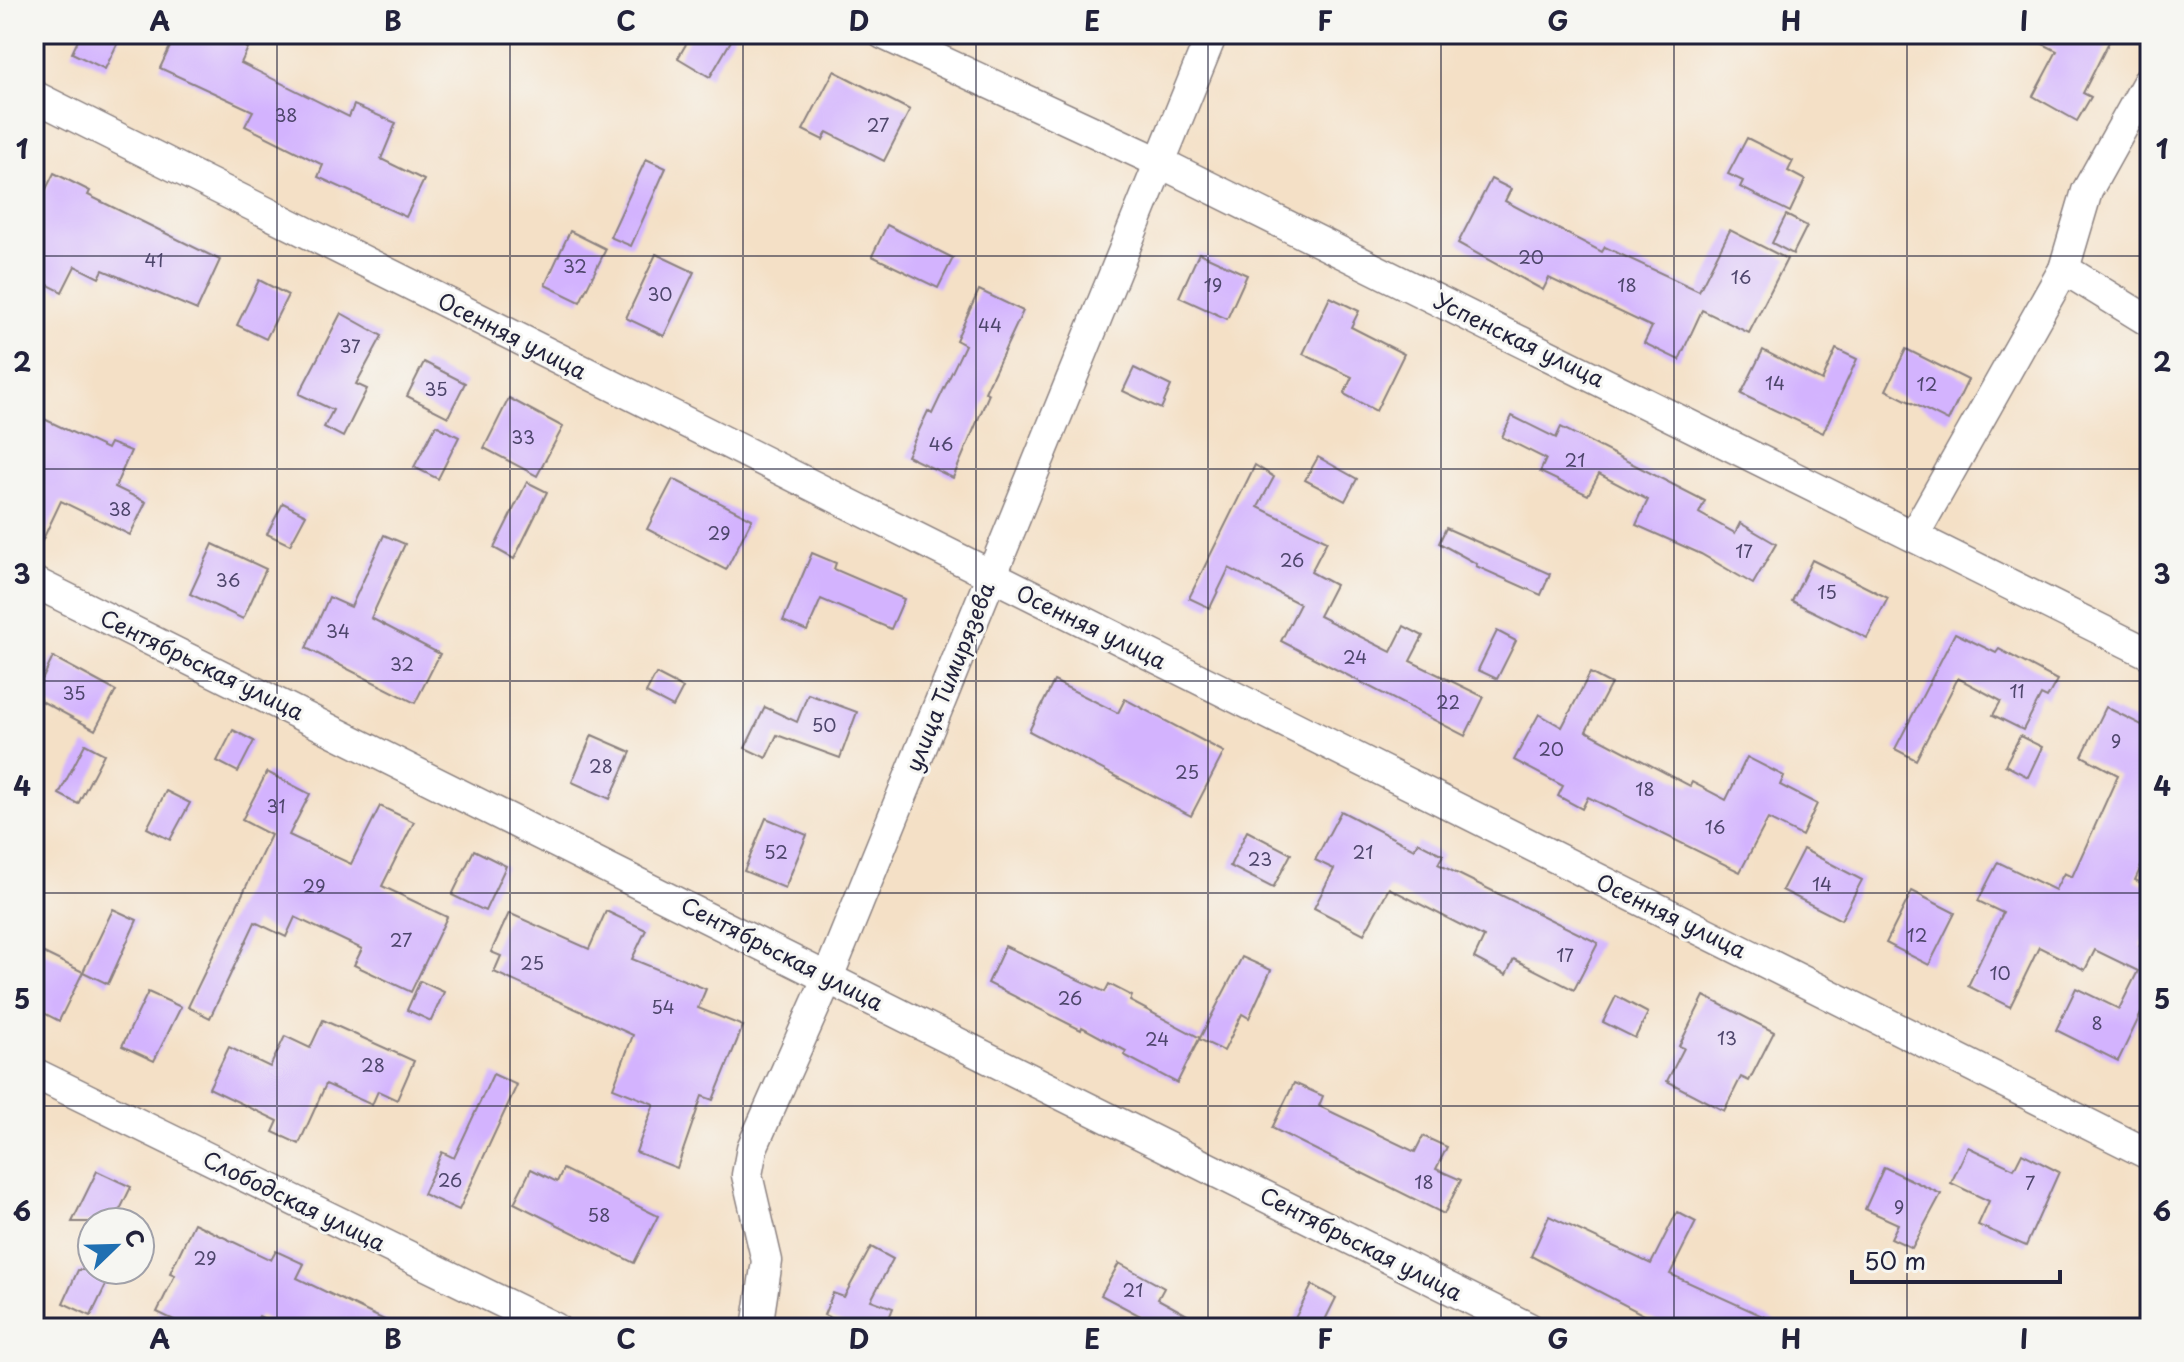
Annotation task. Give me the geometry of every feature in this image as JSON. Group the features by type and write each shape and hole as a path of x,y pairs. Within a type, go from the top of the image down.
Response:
{"street":[{"name":"Успенская улица","path":"883,34 1161,163 2150,654"},
{"name":"улица Тимирязева","path":"757,1328 767,1261 747,1175 752,1148 828,977 1212,34"},
{"path":"1914,535 2064,269 2087,191 2150,78"},
{"name":"Осенняя улица","path":"34,96 2150,1155"},
{"path":"2064,269 2150,322"},
{"name":"Сентябрьская улица","path":"34,582 1529,1328"},
{"name":"Слободская улица","path":"34,1073 555,1328"}],"building":[{"path":"81,34 122,34 105,69 72,53"},
{"path":"176,34 219,34 248,48 241,63 349,117 354,105 396,123 381,159 424,180 406,217 318,177 323,165 245,126 253,111 160,68"},
{"path":"692,34 735,34 710,77 678,58"},
{"path":"2023,34 2113,34 2083,93 2091,97 2077,121 2033,96 2057,51"},
{"path":"834,71 910,110 884,161 827,132 823,140 803,130"},
{"path":"1747,138 1793,161 1788,171 1805,180 1790,212 1740,187 1743,181 1728,174"},
{"path":"646,159 666,168 631,246 610,237"},
{"path":"54,173 90,191 88,195 220,260 197,310 103,270 99,278 75,266 62,292 34,278 34,259 42,242 34,237 34,213"},
{"path":"1491,179 1511,189 1505,201 1602,252 1605,247 1699,291 1730,230 1787,259 1749,333 1702,310 1679,360 1644,343 1652,327 1549,278 1543,290 1458,243"},
{"path":"1786,215 1807,226 1793,254 1772,243"},
{"path":"887,225 953,258 938,288 872,256"},
{"path":"570,231 606,249 580,302 545,285"},
{"path":"1199,253 1247,275 1227,319 1179,297"},
{"path":"656,254 694,272 664,336 626,318"},
{"path":"259,280 288,295 266,339 237,325"},
{"path":"979,290 1023,311 985,392 989,394 953,478 907,456 928,411 932,414 965,345 956,340"},
{"path":"1330,297 1359,311 1351,327 1404,354 1376,411 1344,394 1352,377 1303,354"},
{"path":"341,313 382,336 356,384 367,389 343,437 324,427 333,410 299,394"},
{"path":"1836,349 1857,359 1823,433 1741,394 1763,350 1822,381"},
{"path":"1906,349 1968,380 1948,421 1886,390"},
{"path":"424,362 465,383 448,417 407,396"},
{"path":"1134,368 1171,386 1161,409 1123,391"},
{"path":"509,398 563,427 537,476 484,448"},
{"path":"1512,416 1556,438 1561,427 1705,501 1699,513 1735,533 1740,523 1776,544 1753,584 1701,554 1636,525 1648,500 1599,474 1588,495 1540,472 1546,459 1502,437"},
{"path":"42,418 107,449 110,443 131,451 115,487 146,502 130,535 61,501 34,558 34,436"},
{"path":"436,425 459,437 438,479 414,467"},
{"path":"1318,457 1357,479 1345,501 1305,480"},
{"path":"1255,465 1274,477 1258,507 1327,541 1311,572 1335,585 1319,616 1391,652 1404,626 1423,636 1410,661 1484,697 1465,736 1281,641 1300,604 1229,568 1210,608 1189,598"},
{"path":"673,479 752,519 726,570 647,529"},
{"path":"527,482 547,492 514,559 494,548"},
{"path":"283,503 306,515 290,545 267,534"},
{"path":"1446,528 1550,574 1541,595 1476,566 1439,543"},
{"path":"384,535 405,544 371,618 440,654 415,703 306,648 329,597 351,607"},
{"path":"213,544 266,569 243,619 190,594"},
{"path":"812,553 836,563 834,569 904,599 891,629 821,599 807,631 783,621"},
{"path":"1812,560 1888,598 1867,638 1792,601"},
{"path":"1497,631 1516,641 1497,679 1478,670"},
{"path":"1955,633 1996,653 1999,649 2057,680 2047,698 2041,695 2023,730 1993,715 2001,701 1958,678 1916,760 1895,749"},
{"path":"53,657 116,691 95,730 34,697"},
{"path":"1590,673 1611,684 1586,731 1690,786 1692,782 1726,800 1747,757 1784,776 1780,785 1817,804 1802,836 1768,819 1740,872 1588,797 1582,809 1558,796 1563,786 1514,760 1539,714 1562,727"},
{"path":"656,674 683,688 673,707 646,693"},
{"path":"1054,681 1118,713 1125,699 1224,752 1191,816 1029,731"},
{"path":"808,694 857,712 840,758 777,735 766,758 745,748 765,707 797,722"},
{"path":"2106,707 2150,729 2150,847 2135,880 2150,887 2150,927 2140,946 2148,950 2150,946 2150,995 2118,1061 2056,1030 2076,988 2119,1009 2138,971 2095,950 2085,970 2039,947 2010,1007 1968,986 2003,913 1978,901 1998,862 2055,890 2064,873 2072,877 2118,775 2082,756"},
{"path":"233,730 254,741 238,772 217,761"},
{"path":"592,735 631,752 610,799 572,782"},
{"path":"2020,736 2042,747 2028,777 2005,765"},
{"path":"85,744 104,754 78,804 59,794"},
{"path":"267,772 310,794 289,835 351,864 380,806 414,822 382,886 447,917 411,992 354,965 362,949 295,917 286,937 255,922 210,1018 188,1007 271,835 242,820"},
{"path":"166,791 190,803 170,840 147,828"},
{"path":"1341,811 1414,849 1418,842 1443,855 1438,864 1598,943 1574,990 1514,959 1506,975 1474,958 1484,937 1389,888 1364,934 1314,908 1334,869 1315,860"},
{"path":"766,818 807,835 785,888 744,871"},
{"path":"1247,831 1291,854 1273,888 1230,866"},
{"path":"1803,849 1862,880 1841,920 1782,890"},
{"path":"474,850 506,866 485,911 452,895"},
{"path":"1912,891 1955,913 1929,965 1886,943"},
{"path":"113,909 137,920 108,984 83,972"},
{"path":"606,911 646,930 632,959 706,989 698,1008 743,1026 713,1100 702,1096 677,1168 636,1152 654,1104 613,1088 633,1035 494,972 501,956 491,952 509,913 589,949"},
{"path":"1005,946 1105,992 1109,984 1132,996 1130,1001 1200,1038 1242,957 1271,970 1249,1018 1242,1014 1224,1051 1199,1039 1177,1083 1124,1055 1126,1051 1082,1027 1081,1030 988,983"},
{"path":"44,953 83,972 59,1021 34,1008 34,974"},
{"path":"420,981 444,992 431,1021 407,1010"},
{"path":"148,992 181,1007 154,1061 122,1046"},
{"path":"1616,996 1648,1013 1635,1038 1603,1022"},
{"path":"1704,996 1774,1032 1749,1081 1741,1077 1724,1111 1667,1081 1684,1048 1679,1046"},
{"path":"323,1020 414,1061 397,1100 378,1091 372,1105 326,1084 299,1144 273,1132 278,1121 209,1088 229,1047 270,1067 285,1036 310,1048"},
{"path":"493,1074 517,1085 459,1210 423,1194 442,1152 454,1158"},
{"path":"1294,1083 1323,1096 1319,1106 1415,1152 1423,1136 1447,1147 1436,1169 1461,1180 1444,1214 1272,1128"},
{"path":"1968,1147 2014,1169 2022,1153 2059,1172 2026,1246 1978,1225 1989,1201 1951,1183"},
{"path":"1884,1167 1941,1194 1912,1248 1891,1238 1898,1224 1865,1209"},
{"path":"531,1169 557,1182 563,1169 658,1216 634,1263 514,1203"},
{"path":"97,1171 131,1187 122,1206 80,1206"},
{"path":"1677,1212 1696,1222 1670,1274 1789,1328 1669,1328 1531,1256 1549,1216 1651,1264"},
{"path":"194,1223 271,1260 276,1251 304,1264 297,1278 401,1328 283,1328 259,1316 253,1328 174,1328 178,1322 157,1312 175,1275 170,1273"},
{"path":"871,1247 893,1259 871,1300 893,1308 885,1328 854,1328 824,1315 833,1293 844,1297"},
{"path":"1119,1263 1164,1288 1158,1299 1211,1328 1163,1328 1101,1295"},
{"path":"76,1274 76,1286 105,1286 91,1316 63,1303"},
{"path":"1312,1285 1336,1298 1321,1328 1290,1328"}]}
